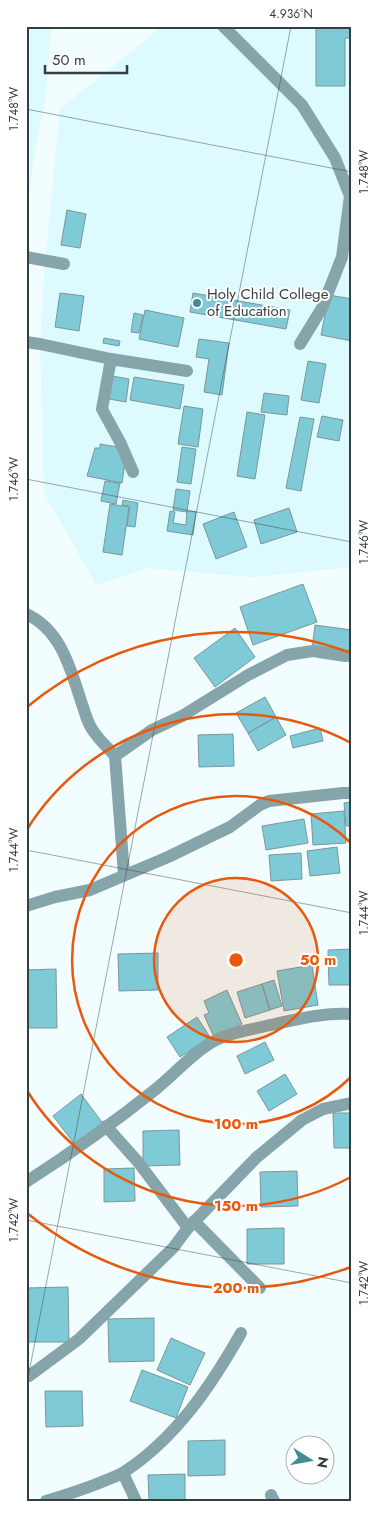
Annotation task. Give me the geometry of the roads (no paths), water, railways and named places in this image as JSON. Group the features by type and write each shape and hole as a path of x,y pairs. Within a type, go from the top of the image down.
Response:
{"street":[{"path":"223,26 302,105 335,158 350,196 342,257 322,308 300,344"},
{"path":"26,257 64,264"},
{"path":"26,342 188,372"},
{"path":"111,359 102,409 120,442 133,472"},
{"path":"26,614 34,618 55,636 70,668 91,728 115,756 124,874"},
{"path":"115,756 152,730 182,716 248,675 287,655 313,650 345,656 352,655"},
{"path":"26,906 90,890 168,857 230,827 260,805 269,801 352,793"},
{"path":"26,1182 72,1152 157,1088 201,1049 219,1039 236,1033 313,1016 339,1013 352,1014"},
{"path":"29,1376 79,1339 173,1248 191,1224 257,1157 302,1120 323,1109 352,1103"},
{"path":"106,1126 191,1224 260,1288"},
{"path":"46,1501 80,1491 123,1473 150,1453 190,1412 221,1369 241,1333"},
{"path":"123,1473 136,1501"}],"place":[{"name":"Holy Child College of Education","path":"197,303"}]}
